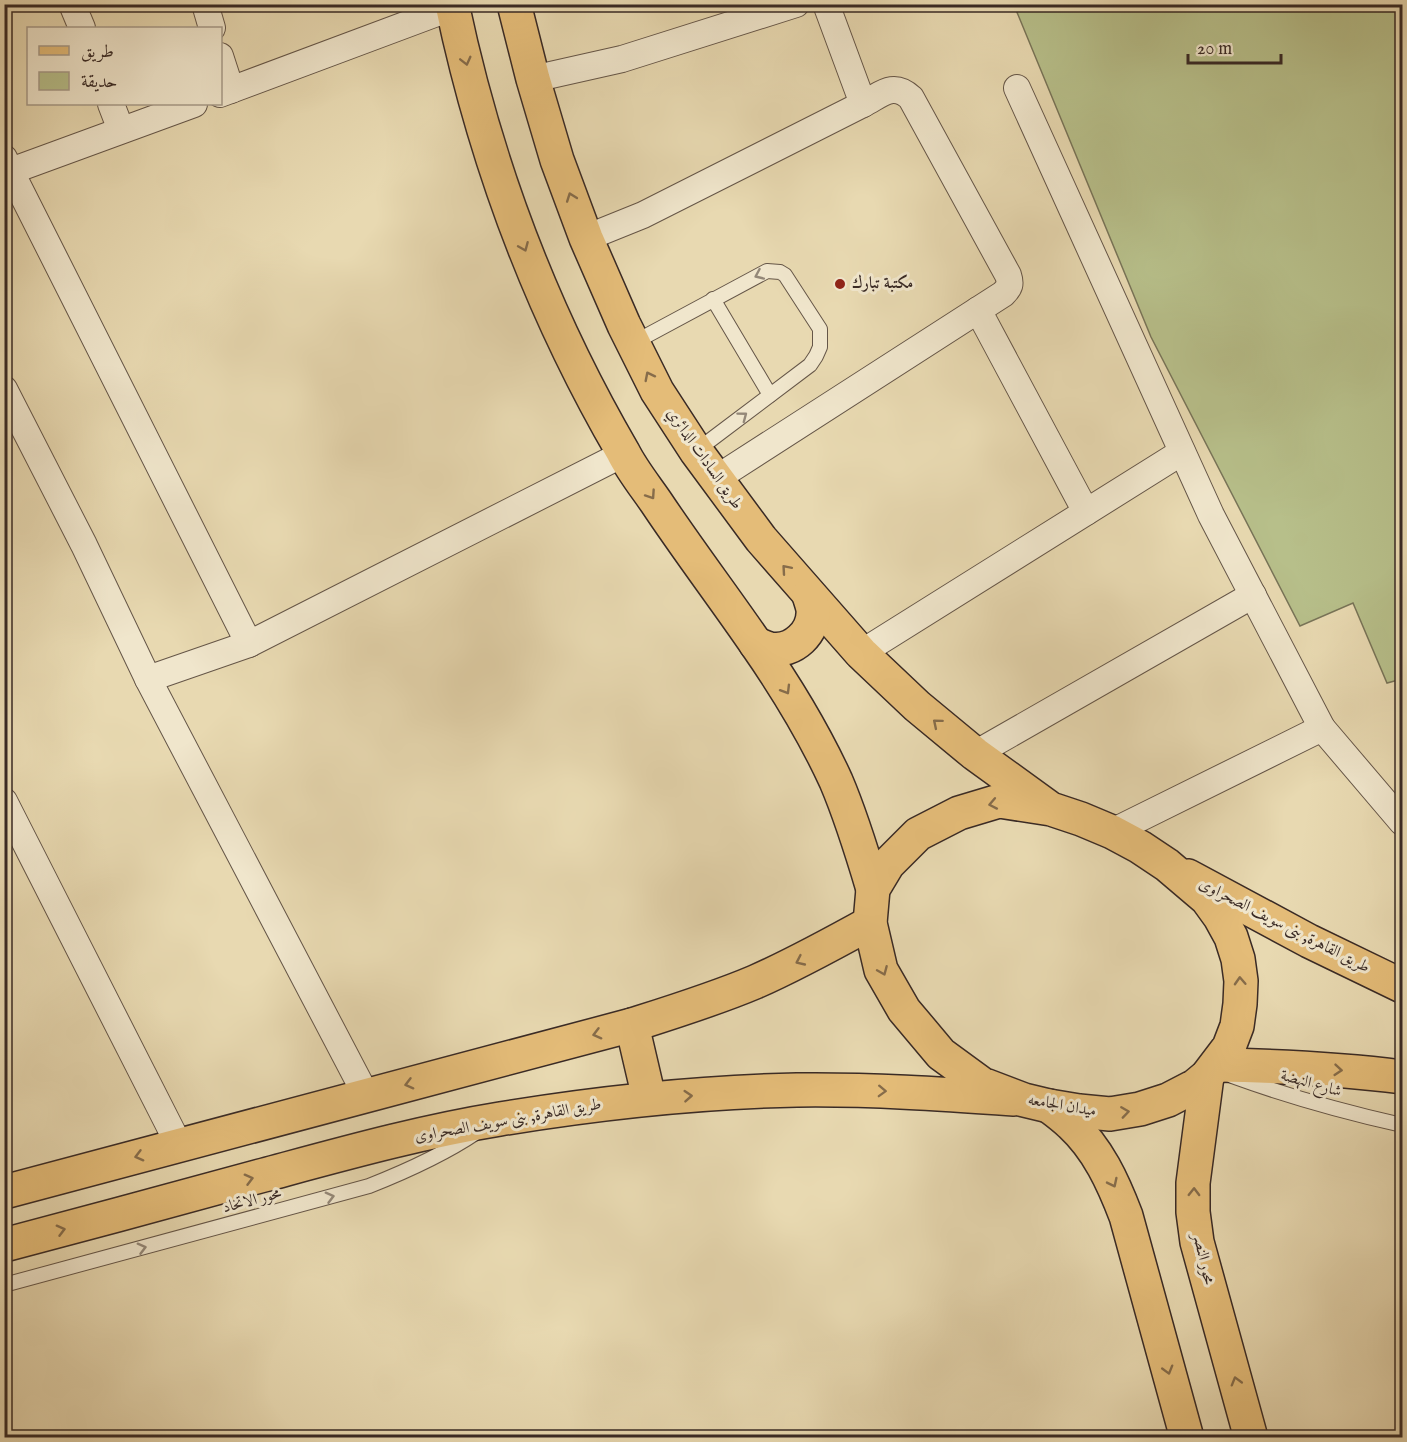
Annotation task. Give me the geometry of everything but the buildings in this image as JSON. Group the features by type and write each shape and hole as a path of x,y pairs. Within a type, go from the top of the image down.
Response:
{"main road":[{"name":"طريق السادات الدائري","path":"514,4 557,160 586,238 624,326 657,391 696,451 761,539 861,653 916,706 975,754 1051,809"},
{"path":"452,6 481,124 520,237 567,348 623,454 756,644 810,730 836,780 873,889"},
{"path":"756,644 769,649 783,649 796,644 806,635 812,622 813,608 809,595"},
{"name":"ميدان الجامعه","path":"999,801 1051,809 1112,831 1167,865 1207,899 1231,937 1238,958 1241,981 1237,1026 1229,1047 1212,1070 1195,1086 1168,1100 1140,1109 1110,1114 1037,1103 982,1084 940,1054 904,1010 881,970 870,922 873,889 888,864 918,834 959,813 999,801"},
{"name":"طريق القاهرة, بنى سويف الصحراوى","path":"1167,865 1309,941 1402,986"},
{"path":"4,1192 632,1025 755,982 813,954 870,922"},
{"path":"632,1025 649,1098"},
{"path":"1212,1070 1294,1067 1402,1077"},
{"name":"محور النصر","path":"1212,1070 1193,1183 1193,1212 1197,1242 1251,1437"},
{"name":"طريق القاهرة, بنى سويف الصحراوى","path":"4,1245 421,1135 573,1108 649,1098 799,1090 895,1092 1037,1103"},
{"path":"1037,1103 1071,1124 1090,1146 1117,1192 1126,1216 1187,1437"}],"street":[{"path":"72,4 82,27"},
{"path":"205,4 212,27"},
{"path":"533,79 622,59 796,4"},
{"path":"826,4 863,104"},
{"path":"222,68 226,92 452,6"},
{"path":"1017,88 1211,515 1252,595 1322,728 1402,822"},
{"path":"586,238 643,215 888,90 897,89 905,92 910,98 1008,275 1009,288 1003,294 717,478"},
{"path":"111,105 122,130"},
{"path":"191,105 122,130 8,164 249,644"},
{"path":"978,310 1086,512"},
{"path":"4,389 84,545 148,679 366,1095"},
{"path":"861,653 1182,452"},
{"path":"148,679 249,644 623,454"},
{"path":"975,754 1252,595"},
{"path":"1112,831 1322,728"},
{"path":"4,801 179,1145"}],"lane":[{"path":"633,343 767,271 780,272 785,275 820,328 820,347 810,364 696,451"},
{"path":"713,299 771,395"},
{"name":"شارع النهضة","path":"1212,1070 1319,1105 1402,1125"},
{"name":"محور الاتحاد","path":"4,1285 369,1186 448,1151 497,1120"}],"green space":[{"path":"1014,5 1402,5 1402,679 1387,683 1353,603 1300,626 1151,337"}],"place":[{"name":"مكتبة تبارك","path":"840,284"}]}
